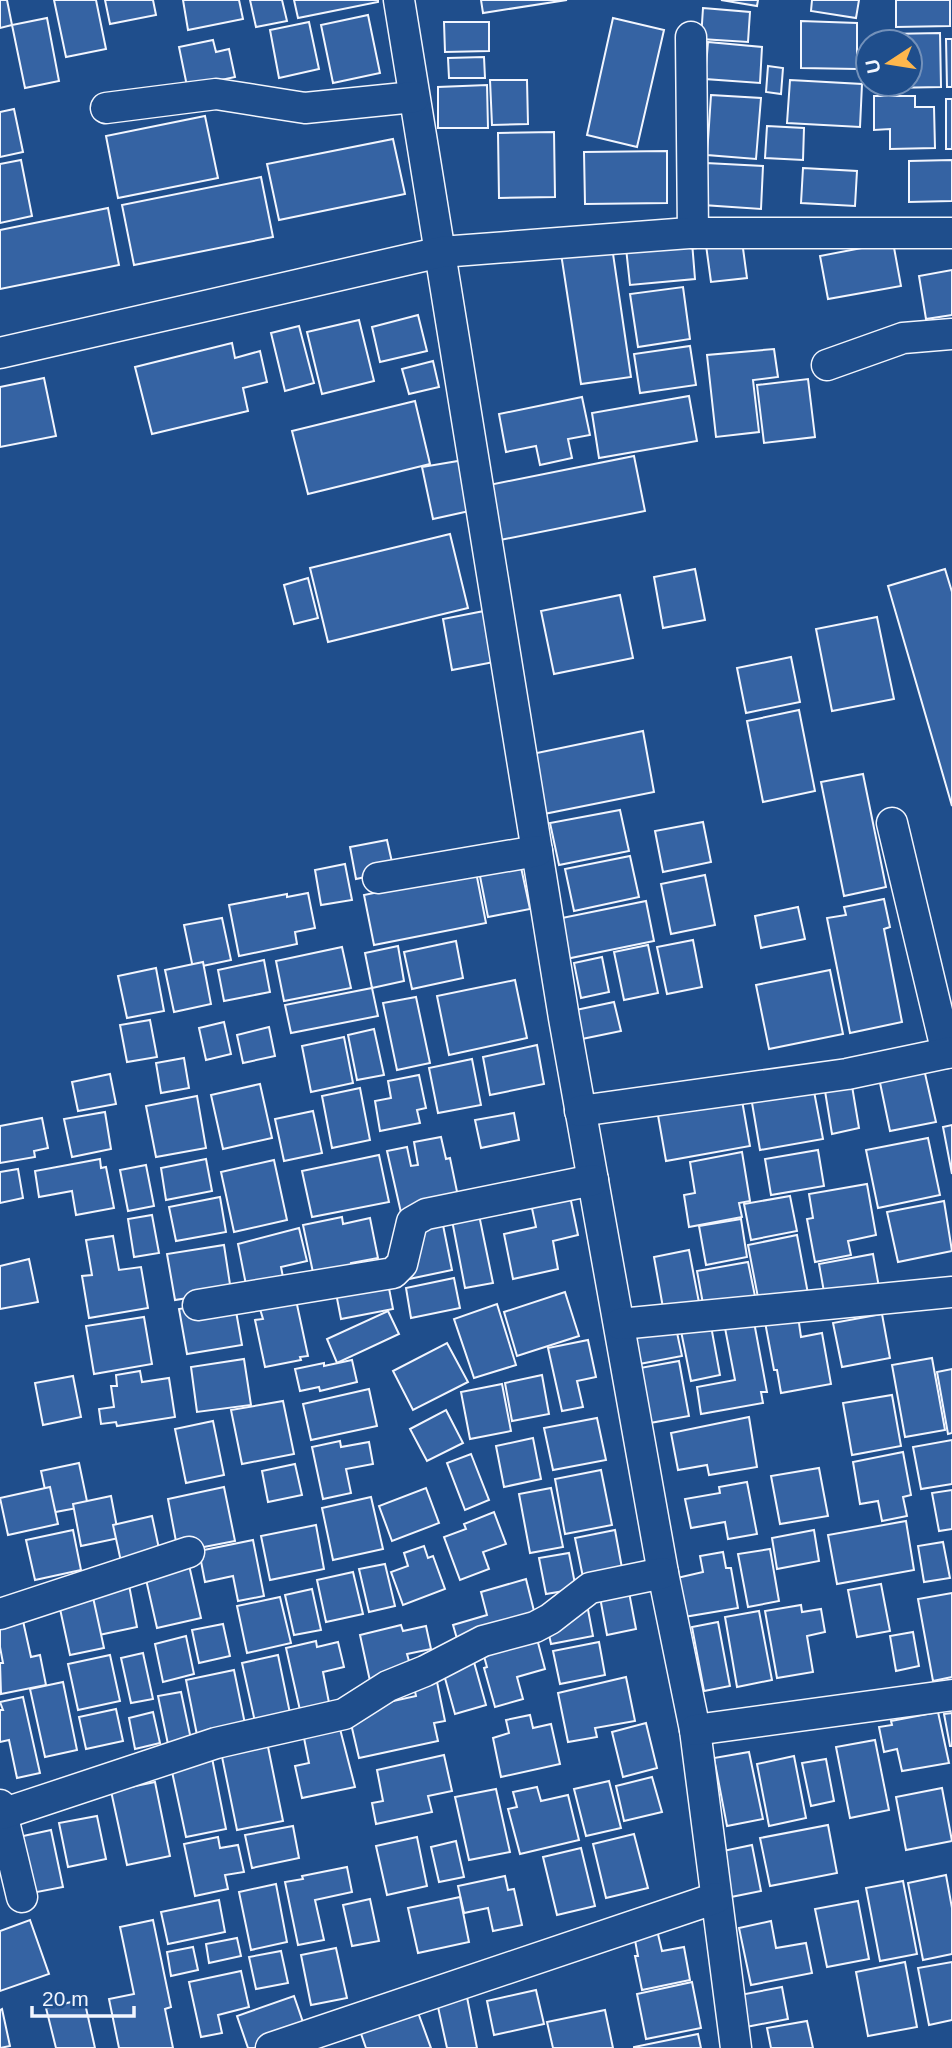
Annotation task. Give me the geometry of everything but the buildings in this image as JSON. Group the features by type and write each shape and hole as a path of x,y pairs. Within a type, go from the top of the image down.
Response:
{"street":[{"path":"399,0 580,1111 663,1573 695,1730 736,2048"},
{"path":"691,37 693,233"},
{"path":"106,108 216,94 305,108 414,97"},
{"path":"0,353 441,252 693,233 952,233"},
{"path":"827,365 903,338 952,334"},
{"path":"580,1111 847,1074 950,1053 892,823"},
{"path":"378,878 537,850"},
{"path":"198,1305 393,1273 402,1264 412,1222 426,1214 593,1180"},
{"path":"620,1324 952,1292"},
{"path":"0,1614 189,1552"},
{"path":"22,1898 1,1809 216,1743 344,1714 388,1686 425,1671 483,1641 535,1627 550,1619 590,1588 663,1573"},
{"path":"695,1730 952,1695"},
{"path":"271,2048 716,1898"}]}
